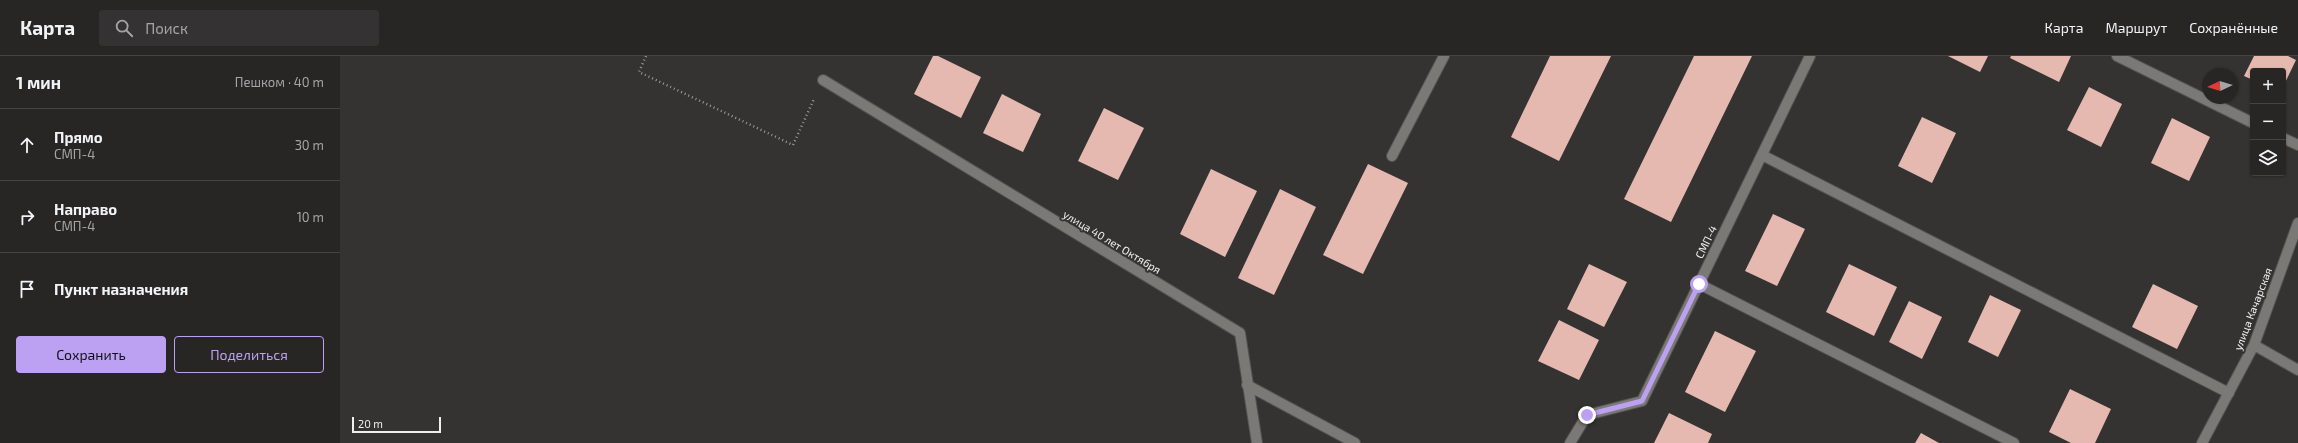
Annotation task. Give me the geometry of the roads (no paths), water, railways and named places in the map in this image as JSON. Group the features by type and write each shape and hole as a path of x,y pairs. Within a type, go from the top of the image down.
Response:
{"street":[{"path":"1392,156 1444,56"},
{"name":"СМП-4","path":"1570,443 1587,415 1642,401 1810,56"},
{"path":"2117,56 2250,122"},
{"name":"улица 40 лет Октября","path":"823,80 1240,333 1247,385"},
{"path":"2286,139 2298,145"},
{"path":"1762,154 2229,393"},
{"name":"улица Качарская","path":"2202,443 2254,345 2298,223"},
{"path":"1699,284 2014,443"},
{"path":"2254,345 2298,370"},
{"path":"1247,385 1256,443"},
{"path":"1247,385 1355,443"}]}
